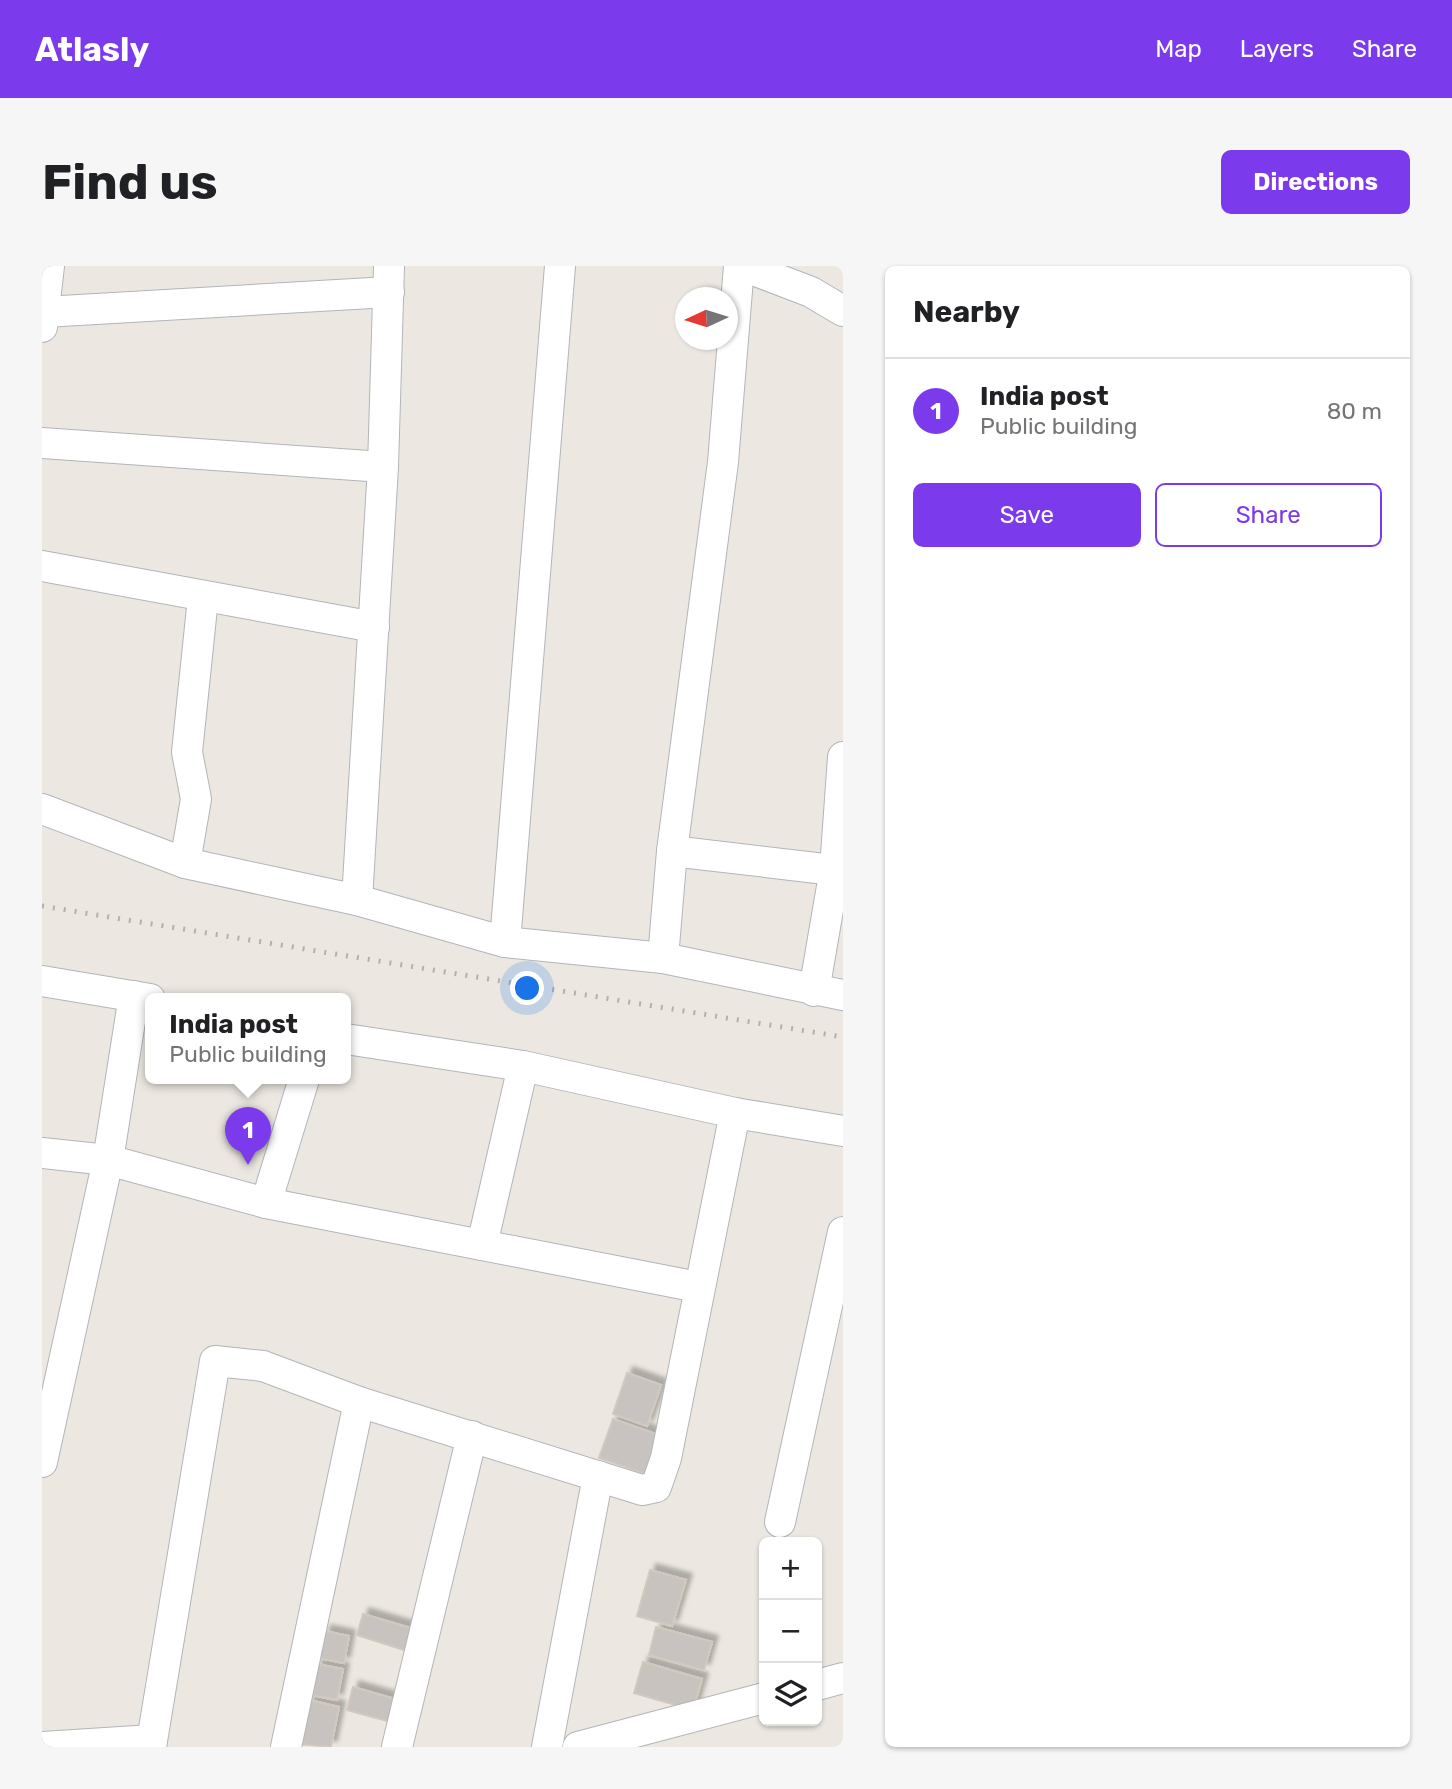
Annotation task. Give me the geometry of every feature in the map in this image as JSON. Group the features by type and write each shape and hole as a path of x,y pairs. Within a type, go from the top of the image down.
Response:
{"street":[{"path":"49,266 43,319 389,279 383,467 357,900"},
{"path":"505,942 561,266"},
{"path":"663,958 671,852 723,462 741,266 811,292 843,311"},
{"path":"42,443 383,467"},
{"path":"42,566 203,598 374,627"},
{"path":"185,863 196,799 187,752 203,598"},
{"path":"42,809 185,863 357,900 505,942 663,958 829,993 839,870 843,757"},
{"path":"671,852 839,870"},
{"path":"42,981 142,997 108,1160 45,1428 42,1462"},
{"path":"351,1039 523,1066 735,1113 843,1131"},
{"path":"482,1245 523,1066"},
{"path":"266,1203 302,1084"},
{"path":"42,1747 152,1743 215,1361 263,1366 359,1402 642,1490 656,1487 666,1458 698,1287 735,1113"},
{"path":"42,1153 108,1160 266,1203 698,1287"},
{"path":"780,1522 843,1232"},
{"path":"286,1747 359,1402"},
{"path":"397,1747 472,1436"},
{"path":"547,1747 598,1476"},
{"path":"822,1684 843,1678"},
{"path":"578,1747 759,1699"}],"building":[{"path":"627,1373 661,1385 647,1426 613,1414"},
{"path":"613,1419 659,1435 646,1474 599,1458"},
{"path":"650,1570 686,1580 672,1626 637,1616"},
{"path":"363,1614 417,1630 410,1652 357,1635"},
{"path":"656,1627 712,1642 704,1670 649,1655"},
{"path":"325,1631 349,1636 344,1663 319,1658"},
{"path":"643,1662 702,1679 693,1710 634,1693"},
{"path":"317,1664 343,1669 337,1700 311,1695"},
{"path":"353,1687 398,1700 391,1722 347,1710"},
{"path":"309,1700 339,1707 331,1747 300,1744"}],"railway":[{"path":"42,906 843,1037"}],"place":[{"name":"India post","path":"248,1165"}]}
